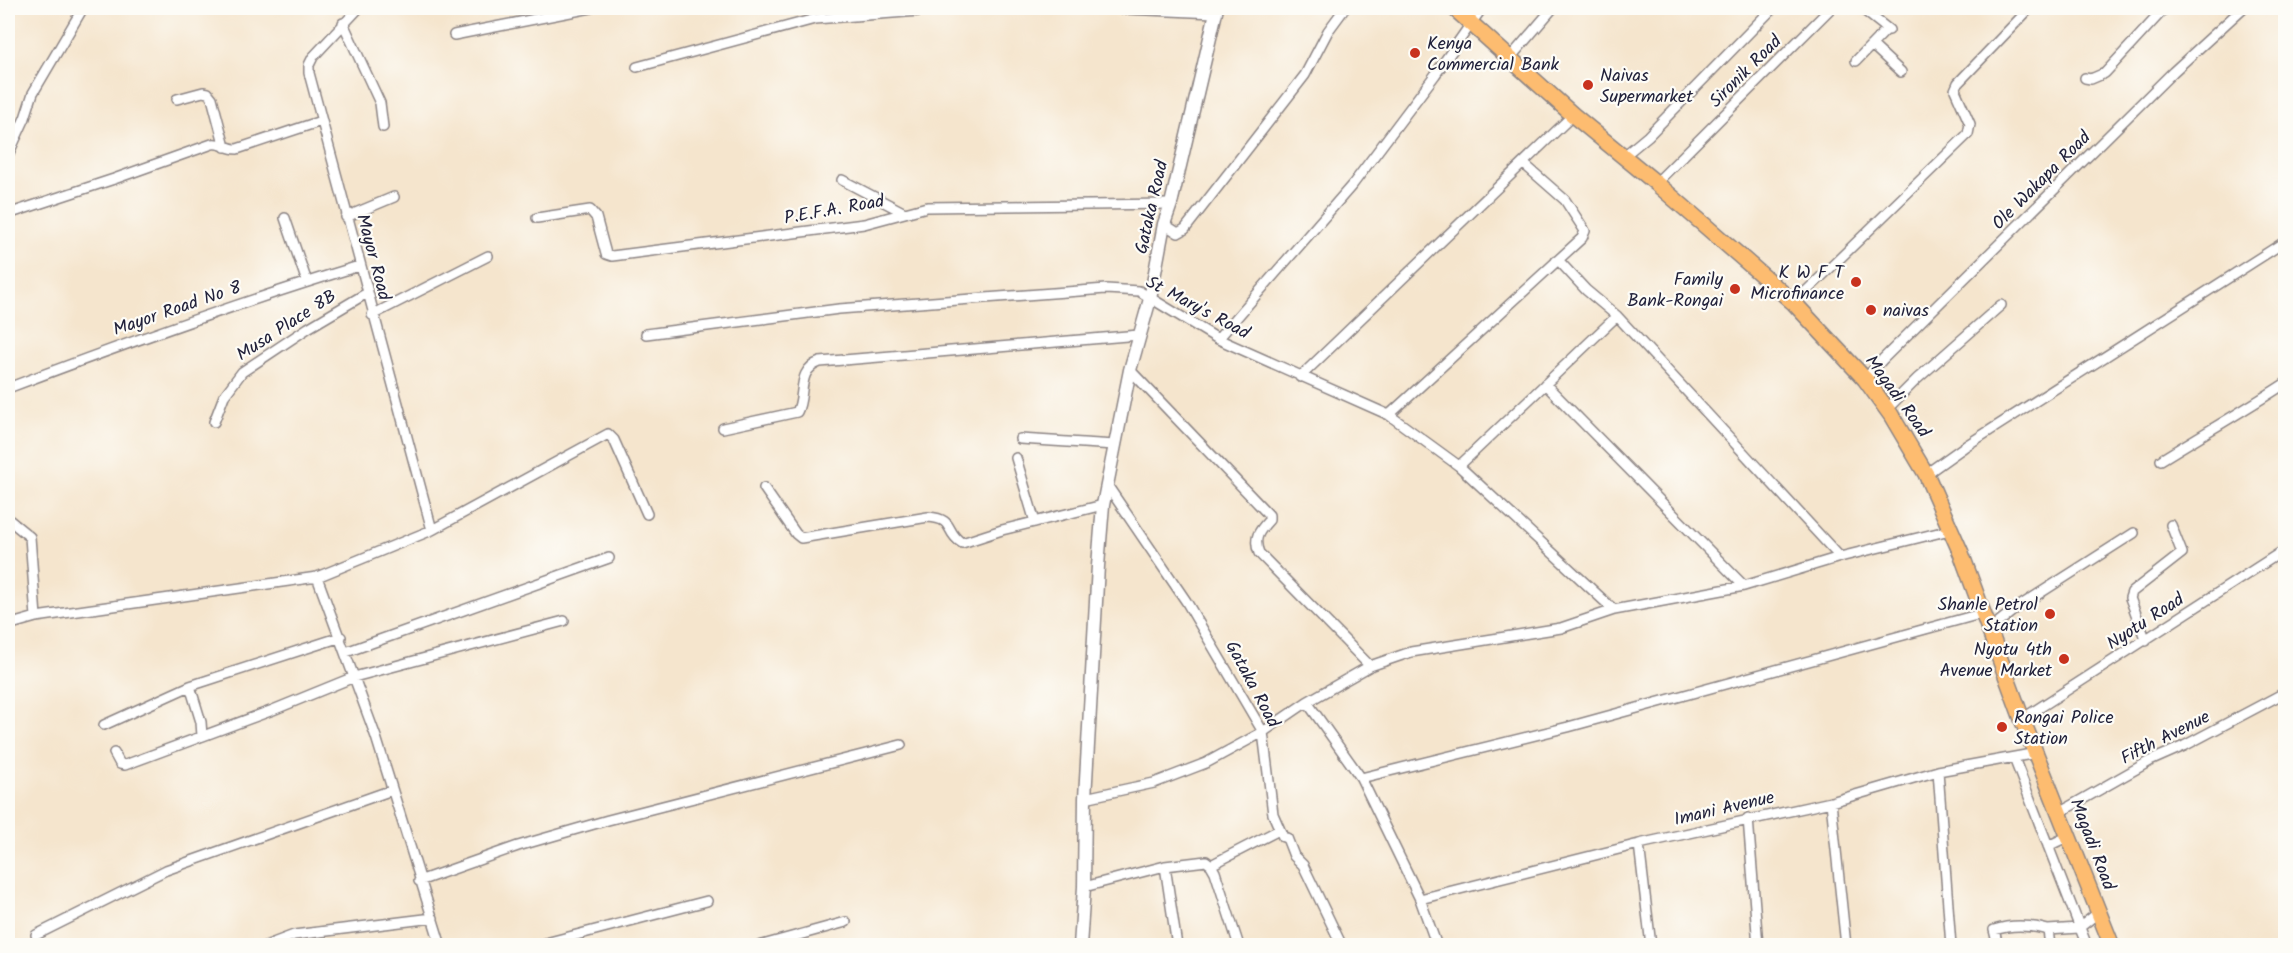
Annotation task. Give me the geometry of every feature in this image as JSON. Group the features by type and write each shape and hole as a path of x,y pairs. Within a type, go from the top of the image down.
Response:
{"highway":[{"name":"Magadi Road","path":"1454,8 1573,115 1656,183 1794,303 1865,379 1887,410 1926,474 1950,531 2112,945"}],"street":[{"path":"8,155 25,118 33,93 84,8"},
{"name":"Mayor Road","path":"359,8 313,57 309,65 309,73 372,315 432,531"},
{"path":"454,35 591,8"},
{"path":"637,67 815,19 958,8"},
{"path":"1102,8 1216,10"},
{"path":"1164,224 1178,233 1185,229 1305,75 1328,31 1345,8"},
{"path":"1218,339 1353,184 1482,8"},
{"path":"1510,58 1553,8"},
{"path":"1624,156 1648,136 1773,8"},
{"name":"Sironik Road","path":"1656,183 1831,8"},
{"path":"1856,61 1888,29 1861,8"},
{"path":"1794,303 1968,134 1971,124 1955,90 1958,83 2030,8"},
{"path":"2085,78 2091,79 2105,73 2165,8"},
{"name":"Ole Wakapa Road","path":"1865,379 2173,72 2243,8"},
{"name":"Gataka Road","path":"1080,945 1084,887 1085,798 1103,505 1130,370 1150,299 1164,224 1171,204 1216,10"},
{"path":"344,23 380,103 383,127"},
{"path":"1872,45 1901,72"},
{"path":"177,99 203,92 208,93 225,147"},
{"path":"1300,376 1573,115"},
{"path":"8,214 212,144 219,143 225,147 237,149 321,121"},
{"path":"1389,415 1582,238 1585,231 1565,200 1524,164"},
{"path":"842,180 903,212"},
{"path":"346,217 394,197"},
{"name":"P.E.F.A. Road","path":"537,218 590,210 596,217 606,254 612,256 864,224 927,207 1171,204"},
{"path":"285,218 307,282"},
{"path":"1926,474 2286,241"},
{"path":"372,315 488,256"},
{"path":"1556,261 1560,262 1586,290 1617,316 1840,557"},
{"name":"Mayor Road No 8","path":"8,388 124,344 359,266"},
{"name":"St Mary's Road","path":"646,334 839,309 1095,290 1139,291 1218,339 1389,415 1459,466 1614,610"},
{"name":"Musa Place 8B","path":"214,422 224,396 242,372 308,328 367,293"},
{"path":"1887,410 1917,379 2001,305"},
{"path":"1459,466 1617,316"},
{"path":"723,428 797,412 805,371 811,365 819,362 1139,335"},
{"path":"1130,370 1269,515 1269,520 1257,534 1255,545 1259,553 1370,666"},
{"path":"2162,460 2254,405 2286,383"},
{"path":"1545,384 1744,586"},
{"path":"8,624 36,617 317,577 432,531 608,434 614,440 647,514"},
{"path":"1020,439 1115,445"},
{"path":"1016,458 1035,522"},
{"name":"Gataka Road","path":"1107,485 1186,601 1263,732 1273,814 1283,837 1287,838 1294,856 1303,866 1342,945"},
{"path":"764,488 801,538 927,517 941,518 948,524 955,539 962,543 1103,505"},
{"path":"8,519 30,537 36,617"},
{"path":"2146,641 2130,598 2132,592 2182,553 2171,525"},
{"path":"1085,798 1154,783 1206,763 1263,732 1307,702 1370,666 1411,652 1561,628 1614,610 1744,586 1840,557 1950,531"},
{"path":"1990,629 2015,609 2134,533"},
{"name":"Nyotu Road","path":"2022,719 2286,549"},
{"path":"346,652 609,558"},
{"path":"317,577 341,637 441,945"},
{"path":"1361,778 1568,727 1984,613"},
{"path":"114,753 120,764 125,765 354,677 564,621"},
{"path":"104,725 190,686 341,637"},
{"path":"190,686 201,722 202,736"},
{"name":"Fifth Avenue","path":"2060,812 2150,761 2184,746 2286,692"},
{"path":"1307,702 1361,778 1420,898 1437,945"},
{"path":"419,881 518,846 597,823 901,745"},
{"name":"Imani Avenue","path":"1420,898 1748,818 1831,802 1938,771 2037,753"},
{"path":"2014,758 2087,945"},
{"path":"1938,771 1951,945"},
{"path":"36,934 166,870 392,790"},
{"path":"1831,802 1846,945"},
{"path":"1748,818 1758,945"},
{"path":"1211,865 1279,830"},
{"path":"2048,846 2069,836"},
{"path":"1639,844 1651,945"},
{"path":"1084,887 1165,866 1206,861 1211,865 1239,945"},
{"path":"1165,866 1177,945"},
{"path":"534,945 707,901"},
{"path":"1998,945 1994,930 2005,926 2033,926 2048,930 2079,928 2099,912"},
{"path":"265,945 294,934 433,918"},
{"path":"759,945 846,922"},
{"path":"2048,930 2050,945"}],"place":[{"name":"Kenya Commercial Bank","path":"1415,53"},
{"name":"Naivas Supermarket","path":"1588,85"},
{"name":"K W F T Microfinance","path":"1856,282"},
{"name":"Family Bank-Rongai","path":"1735,289"},
{"name":"naivas","path":"1871,310"},
{"name":"Shanle Petrol Station","path":"2050,614"},
{"name":"Nyotu 4th Avenue Market","path":"2064,659"},
{"name":"Rongai Police Station","path":"2002,727"}]}
